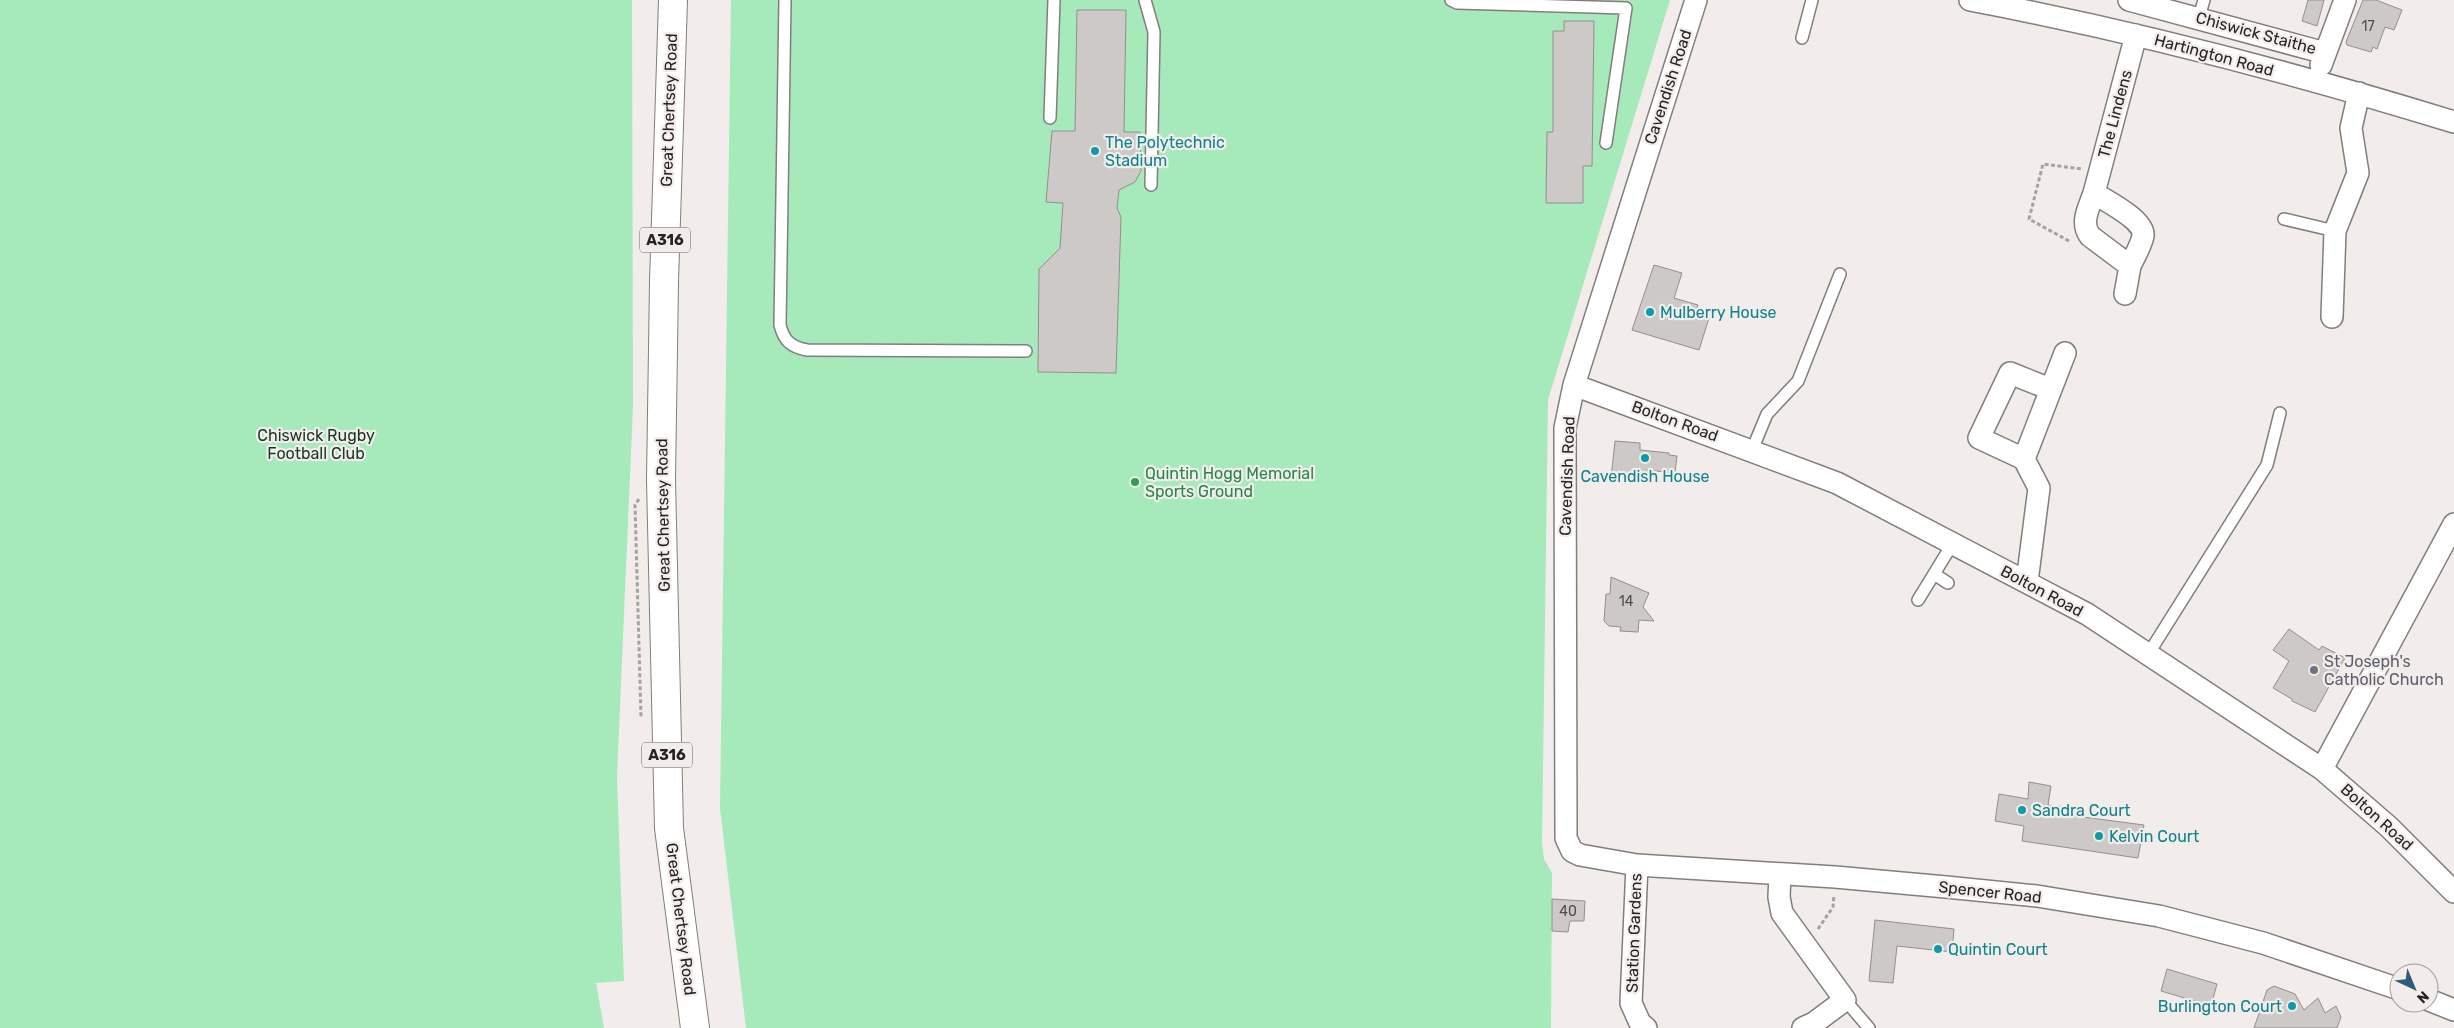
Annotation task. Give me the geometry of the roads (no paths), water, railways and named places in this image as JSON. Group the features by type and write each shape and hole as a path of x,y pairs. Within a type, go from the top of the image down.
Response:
{"highway":[{"name":"Great Chertsey Road","path":"673,0 664,282 661,480 669,828 695,1028"}],"street":[{"name":"Cavendish Road","path":"1572,851 1566,838 1565,428 1574,385 1696,0"},
{"name":"Hartington Road","path":"1970,0 2025,5 2359,93 2454,122"},
{"name":"Chiswick Staithe","path":"2129,0 2202,9 2325,53"},
{"name":"Chiswick Staithe","path":"2316,82 2345,0"},
{"name":"The Lindens","path":"2130,266 2090,236 2085,229 2085,219 2094,193 2136,35"},
{"path":"2332,317 2335,230 2358,173 2351,128 2359,93"},
{"path":"2094,193 2137,221 2142,228 2143,237 2130,266 2125,294"},
{"path":"2024,459 2064,353"},
{"path":"2027,582 2039,488 2024,459 1979,438 2010,373 2050,389"},
{"name":"Bolton Road","path":"1574,385 1838,483 2088,614 2322,769 2389,827 2454,892"},
{"path":"2322,769 2454,524"},
{"name":"Spencer Road","path":"1572,851 1580,855 1637,864 1835,877 2037,896 2159,916 2263,943 2389,986"},
{"name":"Station Gardens","path":"1637,864 1631,1003 1636,1015 1646,1028"},
{"path":"1780,874 1779,897 1782,913 1845,1000 1814,1023 1803,1028"},
{"path":"2439,1004 2454,1010"}],"lane":[{"path":"785,0 780,325 783,336 790,344 807,350 1026,350"},
{"path":"1050,118 1054,0"},
{"path":"1146,0 1154,32 1151,185"},
{"path":"1451,0 1456,3 1626,8 1606,143"},
{"path":"1802,38 1812,0"},
{"path":"2284,219 2335,230"},
{"path":"1752,450 1768,414 1798,381 1840,274"},
{"path":"2149,653 2267,464 2280,413"},
{"path":"1918,600 1953,544"},
{"path":"1934,574 1948,583"},
{"path":"1845,1000 1869,1028"}],"place":[{"name":"The Polytechnic Stadium","path":"1095,151"},
{"name":"Mulberry House","path":"1650,312"},
{"name":"Cavendish House","path":"1645,458"},
{"name":"Quintin Hogg Memorial Sports Ground","path":"1135,482"},
{"name":"St Joseph's Catholic Church","path":"2314,670"},
{"name":"Sandra Court","path":"2022,810"},
{"name":"Kelvin Court","path":"2099,836"},
{"name":"Quintin Court","path":"1938,949"},
{"name":"Burlington Court","path":"2292,1006"}],"park label":[{"name":"Chiswick Rugby Football Club","path":"316,444"}]}
